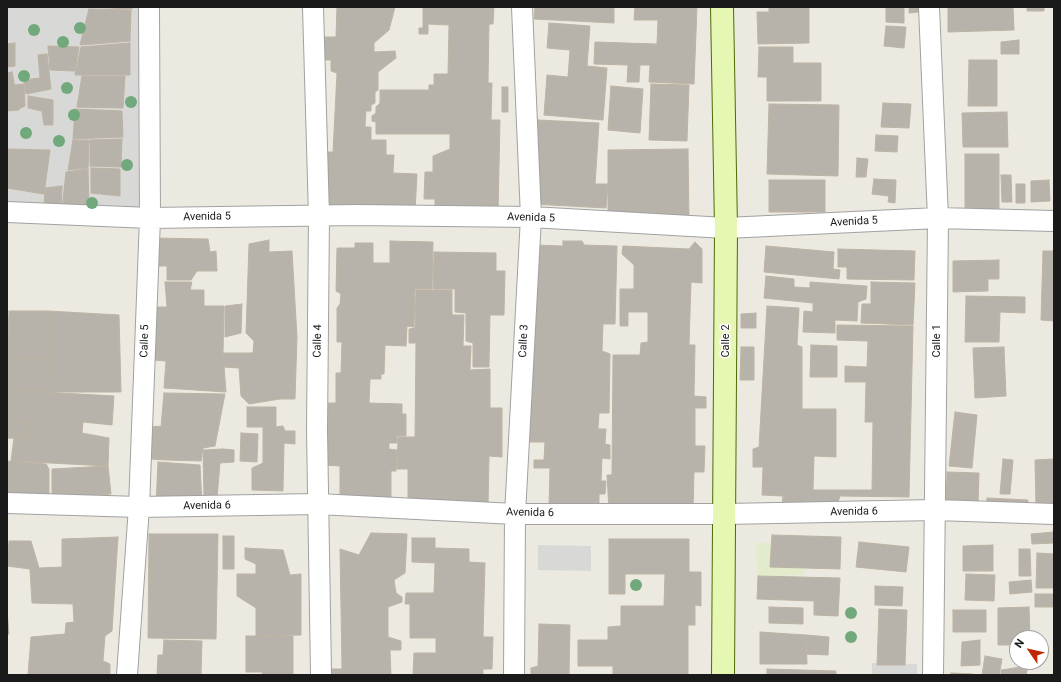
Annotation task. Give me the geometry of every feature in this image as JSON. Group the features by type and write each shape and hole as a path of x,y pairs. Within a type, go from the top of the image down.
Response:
{"main road":[{"name":"Calle 2","path":"722,7 726,228 723,675"}],"street":[{"name":"Calle 5","path":"127,675 139,507 150,218 149,7"},
{"name":"Calle 4","path":"313,7 319,216 317,430 321,675"},
{"name":"Calle 3","path":"514,675 515,514 531,217 522,7"},
{"name":"Calle 1","path":"929,7 938,218 933,675"},
{"name":"Avenida 5","path":"7,212 150,218 319,216 531,217 726,228 938,218 1054,221"},
{"name":"Avenida 6","path":"7,503 139,507 318,504 515,514 725,514 936,510 1054,514"}],"shaded area":[{"path":"7,7 152,7 152,215 7,210"},
{"path":"538,545 591,546 591,571 538,570"},
{"path":"872,663 917,664 917,675 872,675"}],"green space":[{"path":"803,541 804,575 757,576 756,543"}],"building":[{"path":"90,7 132,7 132,9"},
{"path":"337,7 395,7 389,30 374,43 374,52 395,51 396,58 378,72 378,90 375,92 375,103 371,105 371,111 366,111 365,127 371,127 371,140 386,140 386,155 394,155 393,173 417,174 415,212 325,205 327,152 333,152 337,73 331,71 331,60 325,60 325,37 336,37"},
{"path":"423,7 494,7 493,24 489,24 488,83 492,83 491,120 500,120 498,214 435,213 435,199 424,199 425,172 433,172 433,156 450,149 450,134 376,134 376,122 372,121 372,116 376,113 376,107 380,103 380,90 429,90 429,85 434,85 434,74 448,74 449,25 428,24 428,34 419,34 419,28 423,28"},
{"path":"535,7 614,7 614,23 534,19"},
{"path":"635,7 697,7 694,84 649,82 650,65 640,65 639,82 627,82 628,65 594,64 595,42 657,44 658,20 634,20"},
{"path":"769,7 809,7 809,43 758,44 757,12 769,12"},
{"path":"886,7 904,7 904,23 886,22"},
{"path":"909,7 919,7 919,12 909,13"},
{"path":"948,7 1013,7 1014,30 948,32"},
{"path":"1027,7 1044,7 1044,11 1027,11"},
{"path":"89,9 131,10 130,41 80,45"},
{"path":"549,23 590,26 587,66 607,68 603,120 544,115 547,75 568,77 570,50 547,48"},
{"path":"886,26 906,27 904,48 884,46"},
{"path":"1019,40 1019,54 1001,54 1001,42"},
{"path":"15,43 15,66 7,67 7,44"},
{"path":"130,43 130,75 75,75 81,47"},
{"path":"48,46 79,47 75,71 50,70"},
{"path":"759,47 793,47 793,63 821,63 821,101 767,101 767,77 758,77"},
{"path":"47,54 51,89 26,94 24,80 40,78 38,55"},
{"path":"969,60 997,60 997,106 968,106"},
{"path":"12,72 19,110 7,111 7,73"},
{"path":"82,76 125,76 123,108 77,107"},
{"path":"24,84 25,106 19,109 15,85"},
{"path":"651,84 689,85 687,141 649,140"},
{"path":"611,86 643,89 640,133 608,130"},
{"path":"502,87 508,87 508,112 502,112"},
{"path":"28,96 53,100 53,125 44,125 42,111 28,108"},
{"path":"883,103 911,104 909,128 881,127"},
{"path":"769,104 839,105 838,176 767,174"},
{"path":"75,109 122,111 123,137 73,139"},
{"path":"1007,112 1008,147 963,147 962,113"},
{"path":"538,120 599,123 595,184 608,184 606,208 533,204"},
{"path":"876,135 898,136 897,152 875,151"},
{"path":"122,139 121,167 90,166 90,140"},
{"path":"73,140 89,140 88,168 68,170"},
{"path":"7,149 50,150 44,194 7,188"},
{"path":"688,149 689,219 608,220 608,150"},
{"path":"965,154 999,154 999,210 965,210"},
{"path":"857,158 868,159 866,177 856,177"},
{"path":"91,168 120,169 120,196 91,193"},
{"path":"88,169 89,210 62,210 66,172"},
{"path":"1001,175 1011,175 1012,202 1002,202"},
{"path":"874,179 896,180 895,203 888,202 889,196 872,194"},
{"path":"769,180 825,180 825,212 769,212"},
{"path":"1049,180 1050,201 1031,202 1031,181"},
{"path":"1016,184 1025,184 1025,203 1016,203"},
{"path":"62,186 61,210 44,210 45,188"},
{"path":"154,238 208,239 210,252 216,251 217,271 197,271 191,280 167,280 167,266 154,266"},
{"path":"269,240 269,252 292,251 297,337 295,399 280,399 249,404 241,396 239,368 224,367 223,353 253,353 254,341 246,333 249,244"},
{"path":"390,241 433,242 432,289 415,289 414,327 407,326 406,346 385,345 384,374 381,374 381,379 370,379 369,403 402,404 402,414 406,414 406,436 397,436 397,443 389,443 389,449 397,450 396,471 391,471 391,500 340,499 340,466 324,465 325,403 336,403 336,373 341,373 342,342 337,342 337,308 340,304 341,294 336,291 337,248 355,248 355,243 373,243 373,263 390,263"},
{"path":"563,241 582,241 584,245 617,246 615,324 603,324 602,351 610,354 609,413 599,413 598,429 606,429 605,444 610,445 610,459 602,458 601,481 606,481 605,494 599,494 599,507 549,505 550,468 534,468 534,460 544,460 545,442 529,442 535,245 563,246"},
{"path":"695,242 702,249 702,283 691,282 689,345 695,345 694,396 706,397 706,408 695,408 695,446 705,446 704,472 694,472 693,511 609,510 607,475 612,475 613,355 640,355 641,343 648,342 648,312 628,312 628,326 620,326 620,289 634,289 634,265 622,254 623,246 689,249"},
{"path":"766,246 834,252 833,269 840,270 839,279 764,272"},
{"path":"838,249 915,251 914,280 847,279 847,267 838,267"},
{"path":"1043,251 1054,251 1054,321 1041,320"},
{"path":"434,252 496,253 496,271 505,271 504,315 490,315 489,367 473,367 473,343 466,341 466,313 455,312 455,289 433,289"},
{"path":"999,260 999,279 988,279 988,291 953,292 953,261"},
{"path":"766,276 794,279 794,287 810,288 810,282 867,286 866,299 858,302 857,321 835,320 835,333 803,332 804,311 813,312 813,303 764,298"},
{"path":"165,282 192,282 190,290 204,290 204,306 224,306 223,353 226,392 164,388 166,361 152,360 153,307 167,307"},
{"path":"871,282 915,283 913,325 861,323 862,304 871,304"},
{"path":"416,290 452,290 452,315 464,315 463,346 471,346 470,370 490,369 490,408 502,408 502,457 489,456 488,506 408,506 408,469 397,469 398,437 415,437 416,343 409,343 409,329 415,328"},
{"path":"966,296 1025,297 1025,313 1000,312 999,342 965,342"},
{"path":"242,304 241,333 225,337 225,306"},
{"path":"767,306 799,308 797,345 802,347 802,409 836,409 836,457 814,456 813,490 872,490 873,422 865,422 866,382 845,382 845,366 867,367 868,341 837,340 837,325 913,326 909,497 840,496 836,508 782,505 783,496 762,495 763,467 753,467 753,449 759,447"},
{"path":"9,311 48,311 49,359 7,357"},
{"path":"48,311 119,315 121,392 47,392 49,359"},
{"path":"756,313 756,328 741,328 741,314"},
{"path":"811,345 837,346 837,377 810,377"},
{"path":"741,347 754,347 754,380 740,380"},
{"path":"1004,347 1006,396 975,398 973,348"},
{"path":"7,357 49,359 47,392 7,390"},
{"path":"8,390 114,396 112,425 83,422 82,433 109,438 108,466 11,461 14,438 28,439 29,423 7,422"},
{"path":"164,393 225,394 215,446 203,448 201,461 167,460 165,426 161,427"},
{"path":"247,407 276,407 276,427 283,426 285,431 295,431 295,444 284,443 283,491 252,490 252,468 263,463 263,427 247,427"},
{"path":"955,412 977,415 972,468 949,466"},
{"path":"7,422 29,423 28,439 7,438"},
{"path":"165,426 167,460 148,459 148,427"},
{"path":"241,433 258,434 257,462 240,461"},
{"path":"203,450 234,450 234,462 220,463 217,498 204,498"},
{"path":"1003,459 1013,460 1010,494 1000,494"},
{"path":"1054,459 1054,510 1036,510 1035,460"},
{"path":"7,461 46,464 49,469 49,500 7,500"},
{"path":"158,462 200,465 202,504 156,505"},
{"path":"108,466 111,494 90,496 52,507 52,469"},
{"path":"947,472 979,473 978,506 946,505"},
{"path":"987,498 1028,500 1027,514 986,512"},
{"path":"1054,532 1054,543 1032,544 1031,534"},
{"path":"371,533 407,534 405,573 394,580 396,593 402,597 402,602 388,607 388,637 401,641 401,650 390,650 391,675 330,675 330,669 342,669 340,549 359,555"},
{"path":"149,534 218,534 216,639 148,638"},
{"path":"772,535 841,537 840,569 770,567"},
{"path":"223,536 234,536 234,569 223,569"},
{"path":"118,537 112,631 105,636 103,661 110,664 110,675 28,675 31,637 65,634 66,623 74,622 73,604 32,603 30,569 7,566 9,541 31,541 39,568 62,567 62,539"},
{"path":"412,538 435,538 435,548 469,549 469,562 485,563 483,637 493,637 492,669 483,669 483,675 413,675 414,653 436,653 436,638 410,638 410,604 405,604 406,593 434,593 435,563 412,562"},
{"path":"609,539 689,539 689,572 701,572 701,606 695,605 695,625 688,625 688,675 613,675 613,666 578,666 578,640 608,640 608,627 621,626 621,606 664,606 665,574 625,574 625,594 609,594"},
{"path":"859,542 909,547 906,572 856,567"},
{"path":"993,545 993,571 963,571 963,546"},
{"path":"245,548 283,550 290,575 301,574 301,635 256,636 256,608 237,596 237,574 256,574 256,564 245,559"},
{"path":"1019,549 1030,549 1031,576 1019,576"},
{"path":"1037,553 1054,554 1054,588 1036,588"},
{"path":"966,574 995,575 994,601 965,600"},
{"path":"758,576 840,578 838,616 814,615 814,601 757,599"},
{"path":"1031,580 1032,592 1010,594 1009,582"},
{"path":"875,586 903,587 902,606 875,605"},
{"path":"1035,594 1054,594 1054,607 1035,607"},
{"path":"769,607 803,608 803,624 769,623"},
{"path":"1029,607 1030,630 1009,630 1009,645 998,645 998,608"},
{"path":"7,609 9,634 7,634"},
{"path":"879,609 907,610 905,665 877,665"},
{"path":"953,610 986,610 986,632 953,632"},
{"path":"539,624 570,625 569,675 531,675 531,668 538,666"},
{"path":"760,632 806,635 807,664 760,664"},
{"path":"806,635 829,637 828,655 806,654"},
{"path":"246,636 293,636 293,675 263,675 262,672 246,672"},
{"path":"164,640 202,641 201,675 157,675 158,655 163,655"},
{"path":"980,640 980,665 961,666 962,642"},
{"path":"985,656 1002,659 999,675 982,675"},
{"path":"767,669 836,671 836,675 767,675"},
{"path":"1001,670 1027,670 1026,675 1001,675"},
{"path":"951,673 973,674 973,675 951,675"}]}
